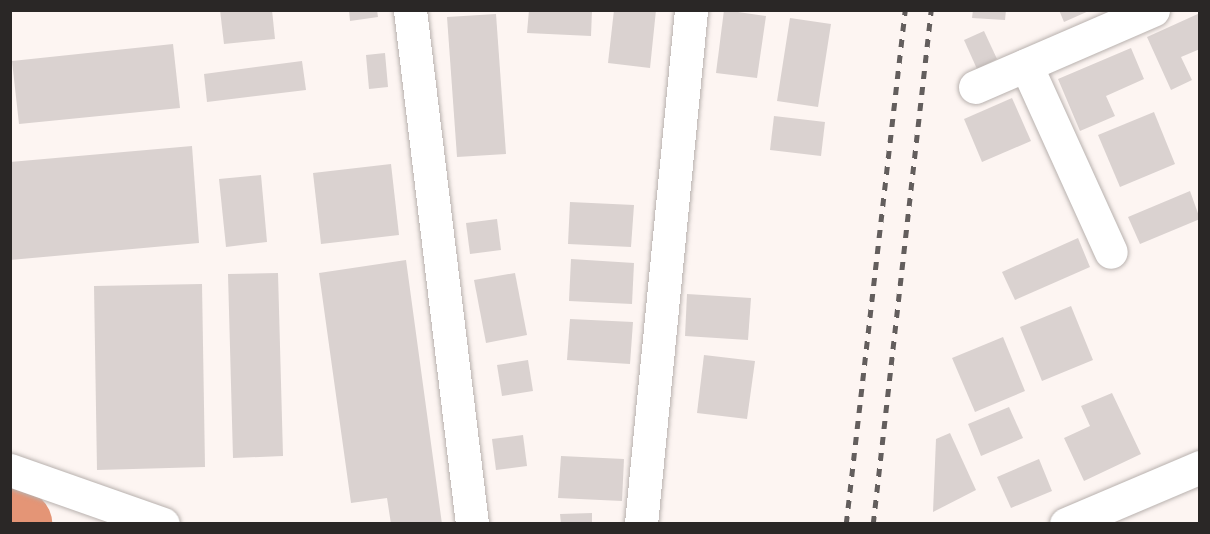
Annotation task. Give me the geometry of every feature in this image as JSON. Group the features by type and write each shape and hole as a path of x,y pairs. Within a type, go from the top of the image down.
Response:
{"street":[{"path":"410,10 472,524"},
{"path":"641,524 691,10"},
{"path":"975,87 1153,10"},
{"path":"1026,65 1111,252"},
{"path":"1066,524 1200,467"},
{"path":"10,470 163,524"}],"building":[{"path":"220,10 272,10 275,39 224,44"},
{"path":"349,10 377,10 378,17 350,21"},
{"path":"529,10 592,10 591,36 527,33"},
{"path":"614,10 656,10 650,68 608,63"},
{"path":"724,10 766,16 757,78 716,73"},
{"path":"973,10 1006,10 1005,20 972,18"},
{"path":"1059,10 1091,10 1064,22"},
{"path":"1200,13 1200,49 1181,57 1192,80 1171,90 1147,37"},
{"path":"496,14 506,154 457,157 447,17"},
{"path":"790,18 831,24 818,107 777,101"},
{"path":"984,31 997,59 977,69 964,40"},
{"path":"173,44 180,108 19,124 12,61"},
{"path":"1131,48 1144,79 1106,96 1115,116 1080,131 1058,79"},
{"path":"385,53 388,87 369,89 366,55"},
{"path":"302,61 306,90 207,102 204,74"},
{"path":"1012,98 1031,141 982,162 964,119"},
{"path":"1154,112 1175,164 1120,187 1098,135"},
{"path":"774,116 825,122 821,156 770,150"},
{"path":"192,146 199,243 10,260 10,162"},
{"path":"391,164 399,235 321,244 313,173"},
{"path":"261,175 267,242 226,247 219,179"},
{"path":"1190,191 1200,219 1140,244 1128,217"},
{"path":"570,202 634,205 631,247 568,244"},
{"path":"497,219 501,250 470,254 466,223"},
{"path":"1078,238 1090,267 1015,300 1002,272"},
{"path":"571,259 634,263 632,304 569,301"},
{"path":"406,260 442,524 391,524 387,498 351,503 319,273"},
{"path":"278,273 283,456 233,458 228,274"},
{"path":"515,273 527,335 486,343 474,280"},
{"path":"202,284 205,467 97,470 94,286"},
{"path":"687,294 751,298 748,340 685,336"},
{"path":"1071,306 1093,360 1042,381 1020,327"},
{"path":"570,319 633,322 630,364 567,360"},
{"path":"1003,337 1025,391 975,412 952,358"},
{"path":"704,355 755,361 747,419 697,413"},
{"path":"528,360 533,391 502,396 497,365"},
{"path":"1112,393 1141,454 1084,481 1064,438 1090,426 1081,406"},
{"path":"1009,407 1023,438 981,456 968,424"},
{"path":"950,433 976,490 933,512 936,439"},
{"path":"523,435 527,466 496,470 492,439"},
{"path":"561,456 624,459 622,501 558,498"},
{"path":"1039,459 1052,491 1011,508 997,477"},
{"path":"592,513 592,524 561,524 560,514"}],"waterway":[{"path":"10,521 18,524"}],"railway":[{"path":"846,524 905,10"},
{"path":"873,524 931,10"}]}
